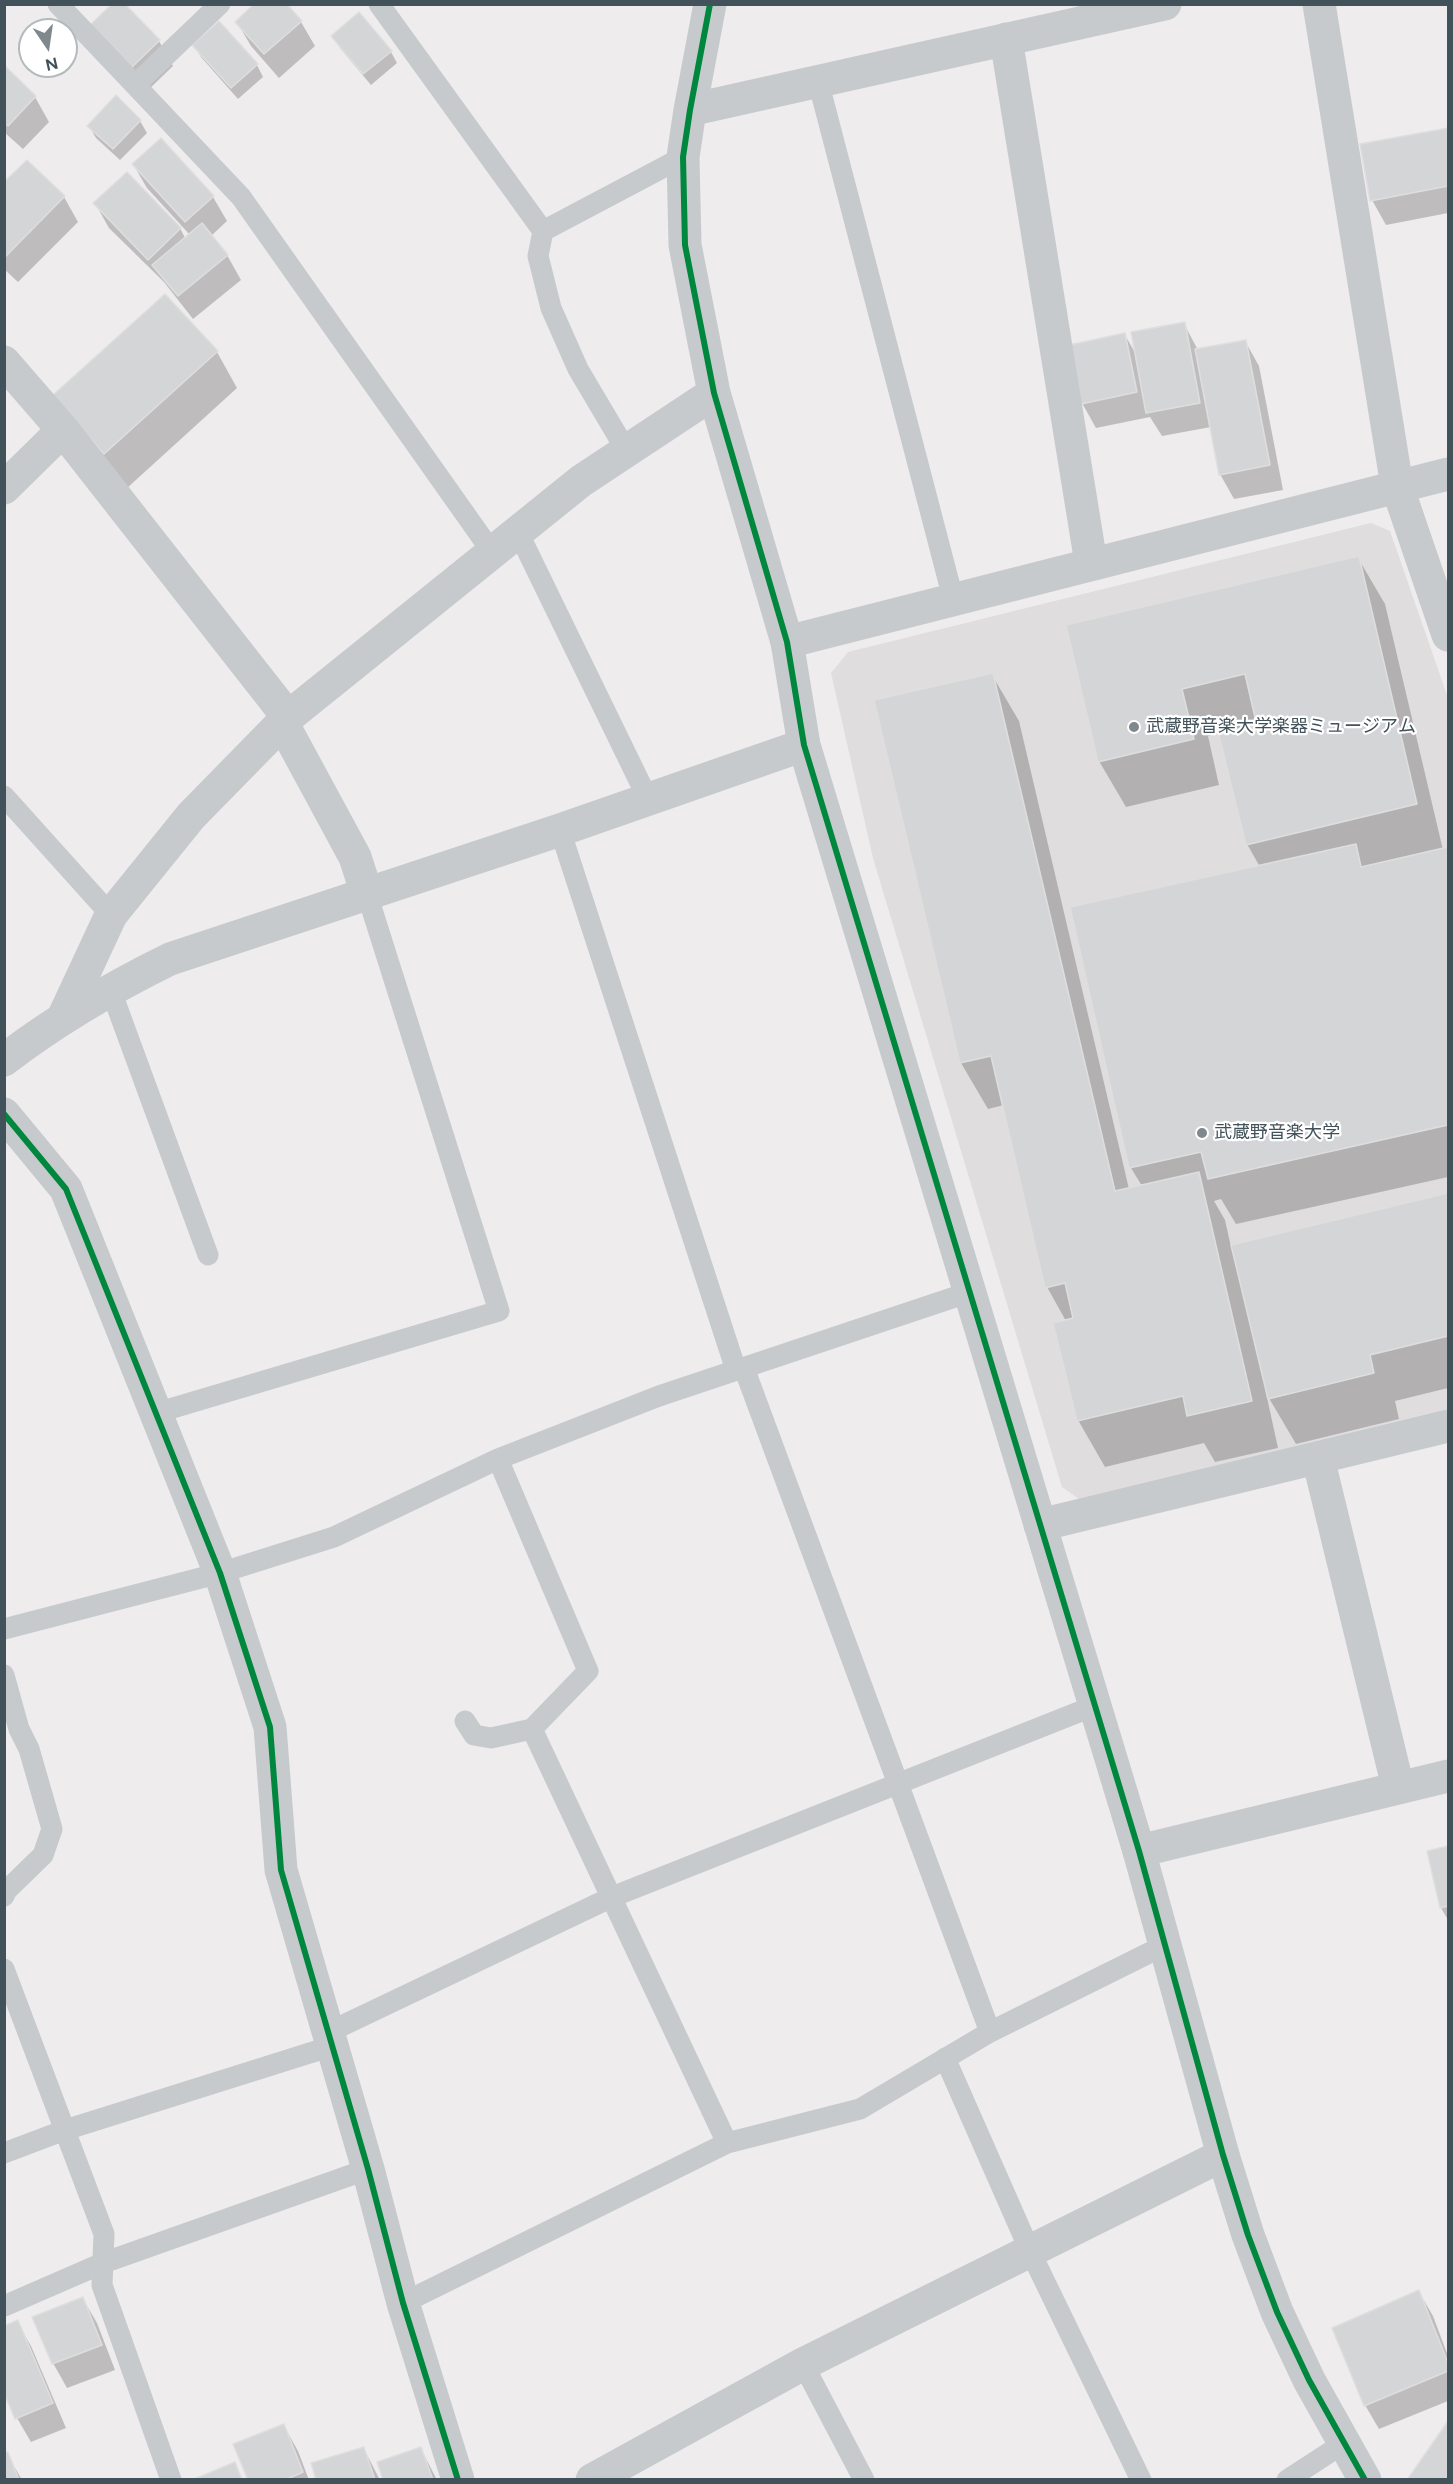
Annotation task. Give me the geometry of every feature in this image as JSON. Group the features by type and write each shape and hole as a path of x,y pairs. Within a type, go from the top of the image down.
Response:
{"street":[{"path":"690,110 1165,4"},
{"path":"1319,4 1397,486 1449,635"},
{"path":"704,10 683,157 685,245 714,393 787,642 804,745 1094,1706 1140,1851 1223,2155 1248,2235 1277,2312 1309,2380 1365,2480"},
{"path":"1006,39 1091,563"},
{"path":"4,362 63,430 285,720 355,857 368,894"},
{"path":"63,1018 111,915 190,816 285,720 581,481 714,393"},
{"path":"4,488 63,430"},
{"path":"787,642 953,598 1449,474"},
{"path":"4,1060 110,988 170,959 560,830 804,745"},
{"path":"4,1114 66,1189 219,1573 270,1727 281,1870 368,2169 403,2303 458,2480"},
{"path":"1041,1525 1449,1426"},
{"path":"1318,1458 1398,1787"},
{"path":"1140,1851 1449,1776"},
{"path":"592,2480 803,2364 1223,2155"}],"lane":[{"path":"58,4 241,197 505,542 648,799"},
{"path":"135,86 220,4"},
{"path":"379,4 543,231 538,256 551,308 578,369 626,450"},
{"path":"818,81 953,598"},
{"path":"543,231 683,157"},
{"path":"4,796 111,915"},
{"path":"560,830 740,1369 990,2032"},
{"path":"156,1413 499,1311 368,894"},
{"path":"110,988 208,1255"},
{"path":"4,1629 219,1573 334,1537 498,1458 659,1396 970,1292"},
{"path":"465,1721 474,1735 491,1738 532,1729 588,1671 498,1458"},
{"path":"4,1675 19,1729 29,1749 52,1830 43,1855 6,1891 4,1896"},
{"path":"4,2153 330,2039 612,1897 1094,1706"},
{"path":"532,1729 727,2143"},
{"path":"403,2303 727,2143 860,2109 990,2032 1165,1945"},
{"path":"4,1969 104,2234 102,2285 171,2480"},
{"path":"945,2058 1030,2251 1141,2480"},
{"path":"4,2306 103,2263 368,2169"},
{"path":"803,2364 864,2480"},
{"path":"1287,2480 1344,2443"}],"shaded area":[{"name":"武蔵野音楽大学","path":"1371,523 1390,531 1448,698 1448,1409 1079,1499 1062,1487 873,858 831,673 848,652"}],"building":[{"path":"112,4 125,4 160,40 130,69 89,26"},
{"path":"254,4 287,4 302,21 264,54 235,22"},
{"path":"359,12 392,51 363,74 331,36"},
{"path":"219,21 258,64 231,88 192,45"},
{"path":"4,65 36,96 8,126 4,123"},
{"path":"116,95 141,120 113,149 87,126"},
{"path":"1448,128 1448,186 1370,201 1360,144"},
{"path":"161,138 214,196 185,222 132,164"},
{"path":"27,160 65,196 4,258 4,182"},
{"path":"127,172 181,228 148,260 93,203"},
{"path":"202,223 228,255 178,296 152,265"},
{"path":"165,294 218,351 104,454 52,396"},
{"path":"1185,322 1200,403 1146,413 1131,332"},
{"path":"1125,333 1137,392 1081,404 1069,345"},
{"path":"1246,340 1270,465 1219,475 1195,349"},
{"path":"1359,556 1417,804 1246,845 1219,735 1257,726 1245,674 1182,689 1194,739 1098,762 1066,625"},
{"path":"993,673 1115,1191 1199,1172 1252,1401 1187,1416 1183,1396 1077,1421 1053,1323 1073,1318 1065,1283 1045,1288 991,1056 960,1063 874,700"},
{"path":"1356,844 1361,867 1448,847 1448,1125 1208,1179 1201,1152 1129,1168 1070,907"},
{"path":"1448,1193 1448,1336 1370,1355 1374,1373 1268,1399 1231,1245"},
{"path":"1448,1846 1448,1906 1440,1908 1427,1851"},
{"path":"1419,2290 1448,2363 1448,2371 1364,2406 1332,2328"},
{"path":"83,2297 102,2345 52,2364 32,2317"},
{"path":"18,2320 53,2403 15,2419 4,2393 4,2326"},
{"path":"1448,2421 1448,2480 1407,2480"},
{"path":"284,2424 303,2472 285,2480 248,2480 233,2444"},
{"path":"364,2447 375,2480 316,2480 311,2463"},
{"path":"421,2447 433,2480 383,2480 377,2462"},
{"path":"8,2452 19,2480 4,2480 4,2453"},
{"path":"235,2462 242,2480 192,2480"}],"cycle path":[{"path":"710,4 683,157 685,245 714,393 787,642 804,745 1139,1851 1223,2155 1248,2235 1277,2312 1309,2380 1365,2480"},
{"path":"4,1114 66,1189 220,1573 270,1727 281,1870 368,2169 403,2303 458,2480"}],"place":[{"name":"武蔵野音楽大学楽器ミュージアム","path":"1134,727"},
{"name":"武蔵野音楽大学","path":"1202,1133"}]}
